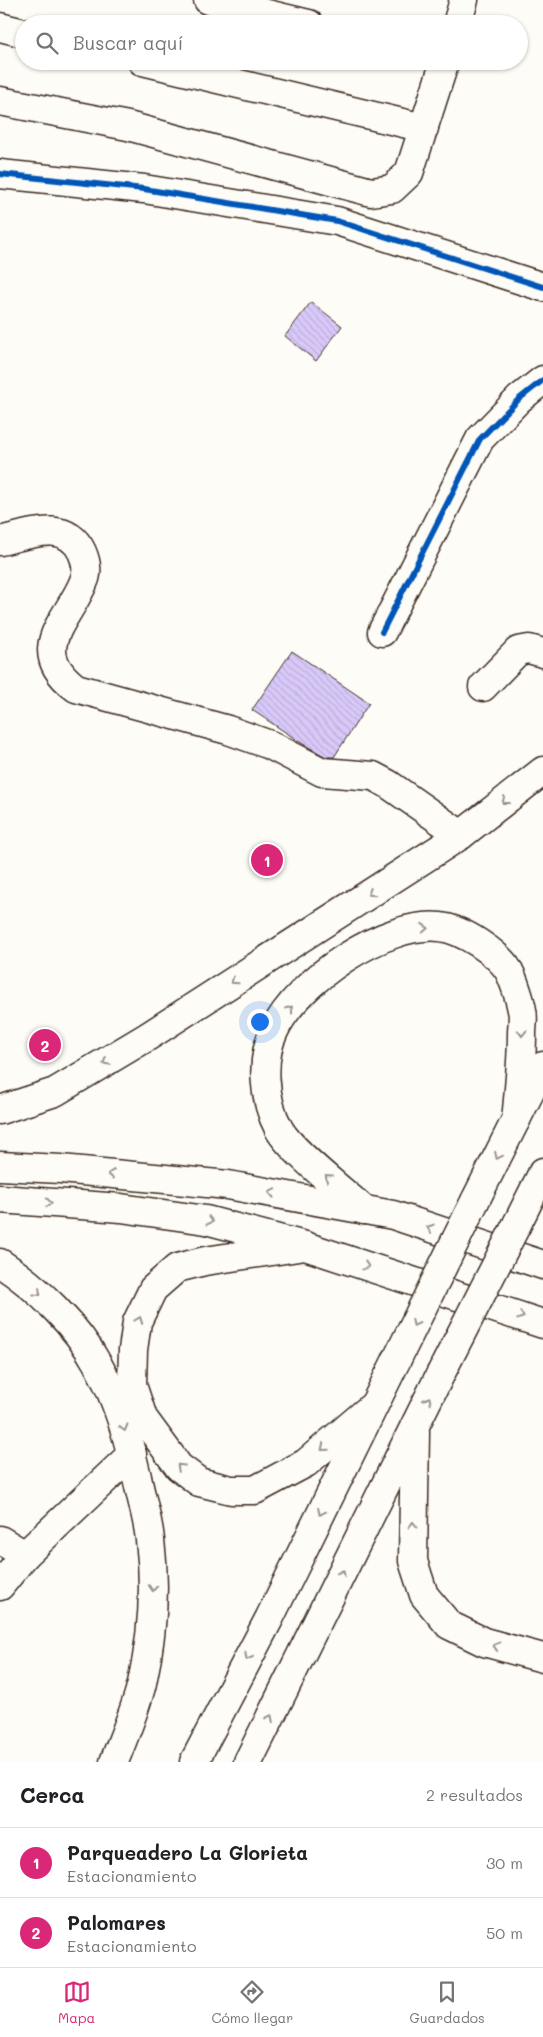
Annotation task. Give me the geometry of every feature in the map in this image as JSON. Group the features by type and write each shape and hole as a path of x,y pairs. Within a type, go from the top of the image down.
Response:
{"main road":[{"path":"208,0 271,15"},
{"path":"460,15 464,0"},
{"path":"0,27 15,31"},
{"path":"180,70 424,128"},
{"path":"0,101 128,126 371,192 392,190 409,173 442,70"},
{"path":"0,174 144,189 337,221 543,286"},
{"path":"382,632 480,439 518,399 543,380"},
{"path":"0,541 47,530 59,531 76,540 86,566 85,580 55,631 53,643 54,658 59,671 76,688 228,730 270,746 322,772 373,776 388,784 461,835"},
{"path":"483,686 518,651 528,649 543,653"},
{"path":"0,1110 55,1092 83,1077 461,835 543,771"},
{"path":"364,1210 284,1135 280,1130 268,1096 265,1064 274,1030 294,1003 330,967 379,940 417,929 441,927 476,940 508,970 523,1011 522,1056 516,1120"},
{"path":"194,1762 269,1619 543,1066"},
{"path":"0,1166 61,1169 228,1185 393,1215 543,1265"},
{"path":"248,1762 415,1424 543,1172"},
{"path":"0,1199 121,1208 206,1220 305,1246 543,1324"},
{"path":"516,1224 543,1202"},
{"path":"305,1246 205,1261 177,1268 153,1289 137,1322 132,1350 132,1385 143,1418 179,1467 199,1482 231,1490 255,1490 306,1463 374,1405"},
{"path":"0,1263 37,1291 62,1316 96,1361 113,1394 132,1454 150,1540 153,1584 149,1641 142,1684 130,1722 114,1762"},
{"path":"415,1424 413,1561 424,1595 449,1625 484,1642 543,1658"},
{"path":"0,1586 25,1555 132,1454"},
{"path":"0,1540 25,1555"}],"building":[{"path":"311,302 342,326 316,361 285,336"},
{"path":"292,651 369,703 334,757 326,757 303,744 252,710"}],"cycle path":[{"path":"0,174 144,189 337,221 543,287"},
{"path":"382,632 480,439 519,399 543,380"}],"place":[{"name":"Parqueadero La Glorieta","path":"267,860"},
{"name":"Palomares","path":"45,1045"}]}
